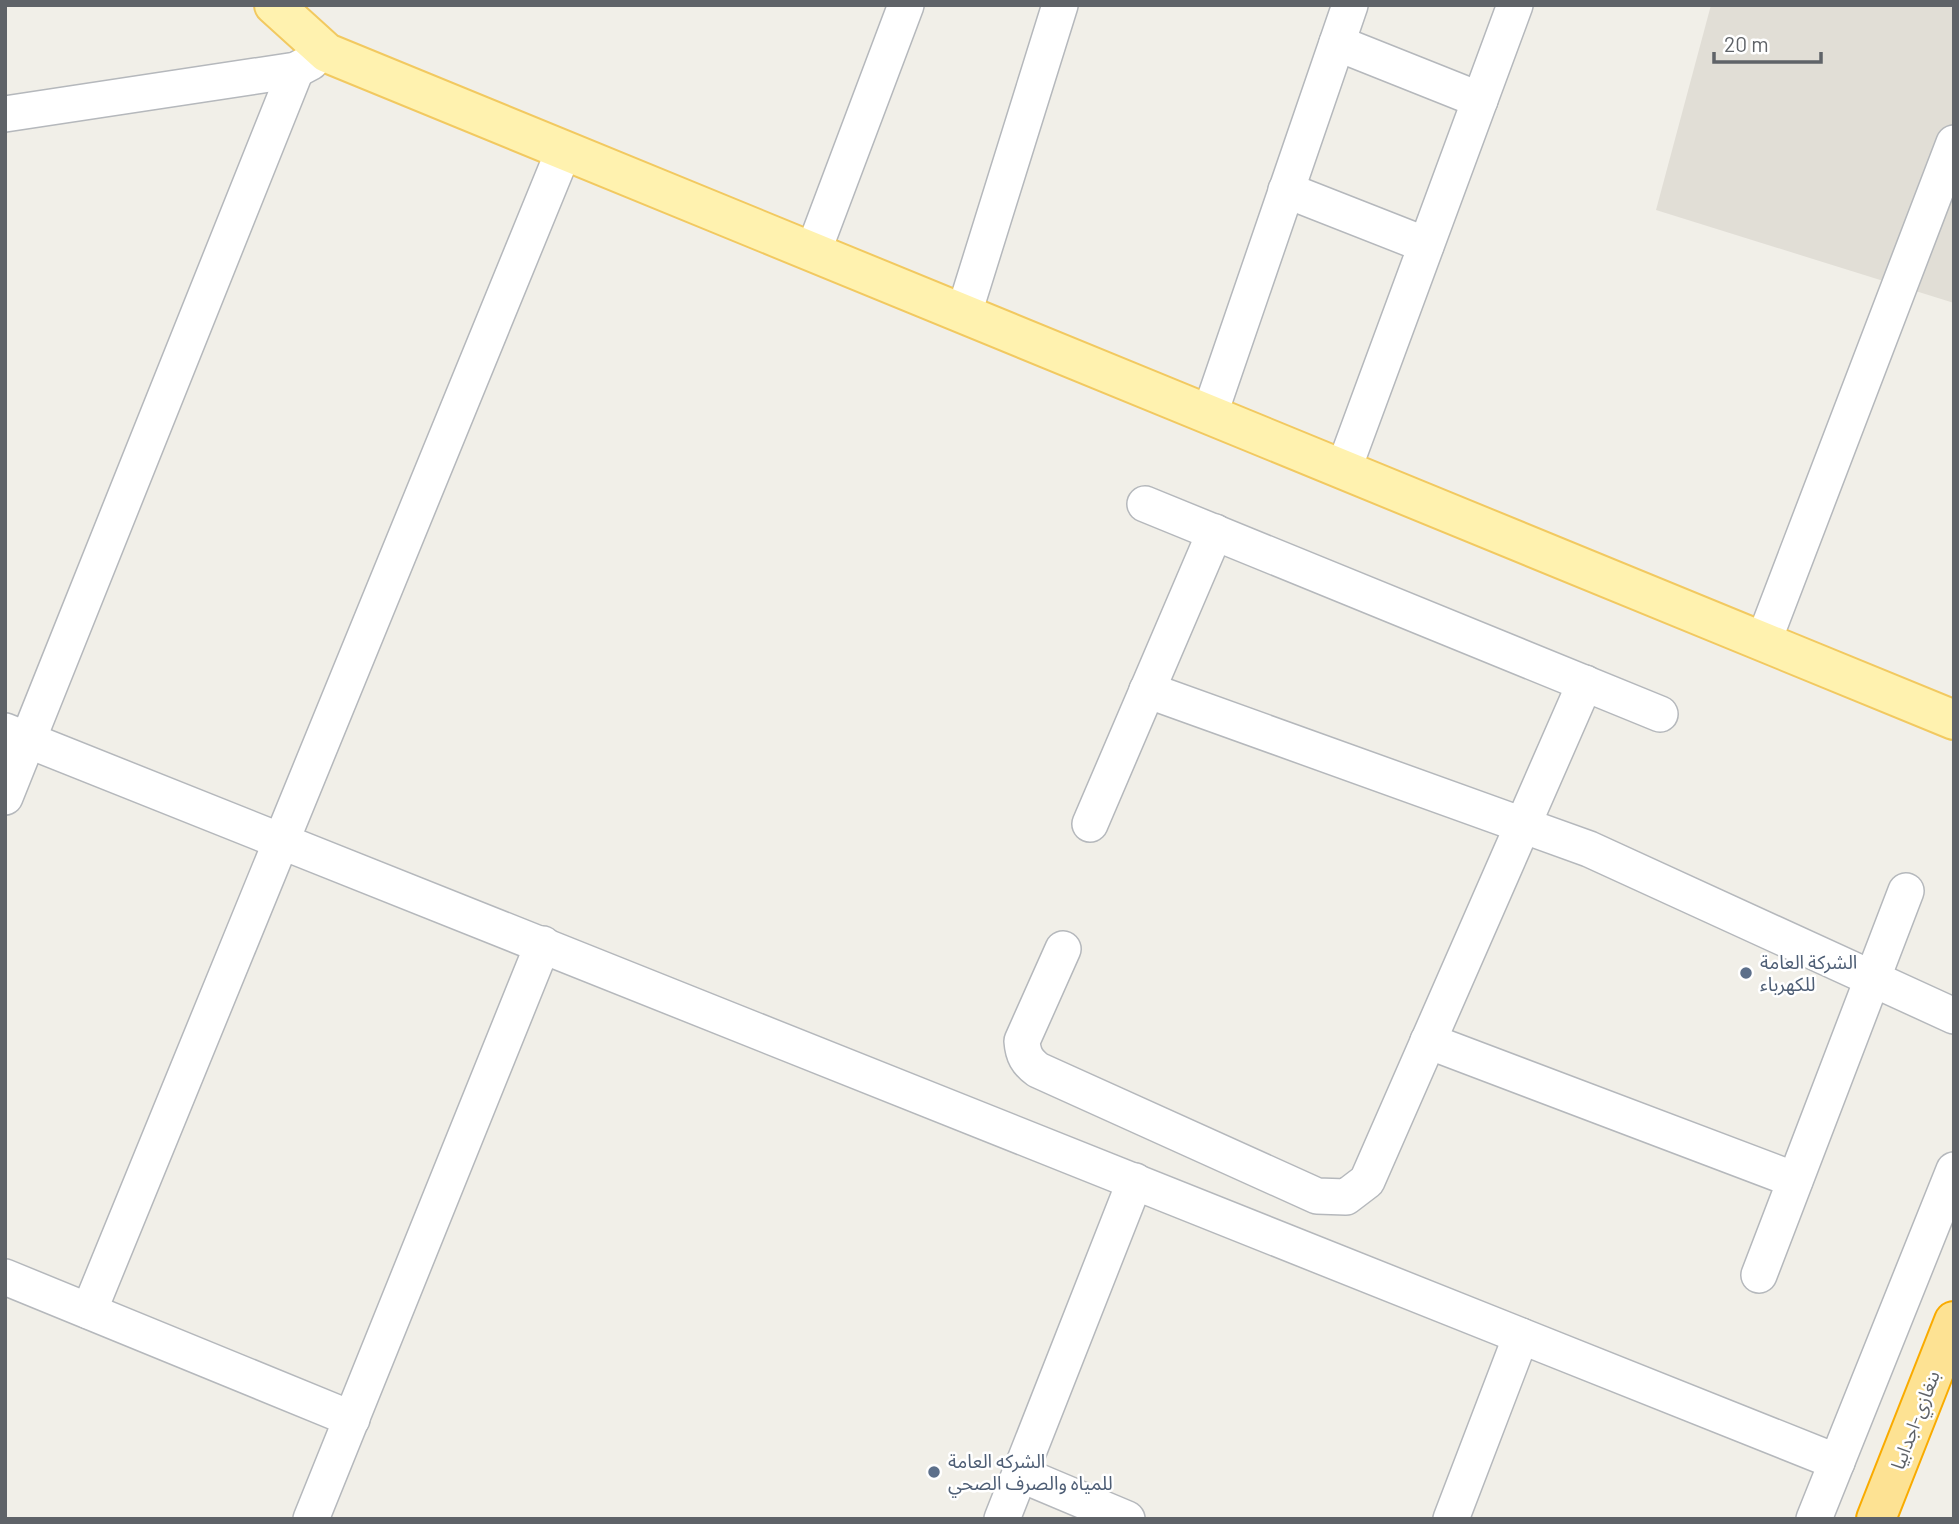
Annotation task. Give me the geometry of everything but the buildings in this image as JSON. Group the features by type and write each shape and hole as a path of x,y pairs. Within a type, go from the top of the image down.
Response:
{"highway":[{"name":"بنغازي-اجدابيا","path":"1876,1519 1954,1321"}],"main road":[{"path":"274,5 312,62 564,150 1954,720"}],"street":[{"path":"813,252 906,5"},
{"path":"964,313 1060,5"},
{"path":"1344,468 1515,5"},
{"path":"1210,413 1286,190 1341,16 1480,100"},
{"path":"5,114 312,62"},
{"path":"5,797 18,736 312,62"},
{"path":"1764,640 1954,143"},
{"path":"89,1311 564,150"},
{"path":"1286,190 1426,244"},
{"path":"1145,504 1660,714"},
{"path":"1090,824 1215,532"},
{"path":"1063,949 1022,1041 1023,1053 1029,1063 1038,1070 1326,1199 1346,1197 1367,1181 1585,683"},
{"path":"1147,690 1523,825 1655,877 1954,1016"},
{"path":"18,736 1837,1462"},
{"path":"1759,1275 1906,891"},
{"path":"311,1519 543,944"},
{"path":"1428,1041 1795,1180"},
{"path":"1814,1519 1954,1170"},
{"path":"1002,1519 1135,1181"},
{"path":"5,1277 352,1419"},
{"path":"1451,1519 1521,1336"},
{"path":"1020,1474 1127,1519"}],"shaded area":[{"path":"1711,5 1954,5 1954,303 1656,210"}],"place":[{"name":"الشركة العامة للكهرباء","path":"1746,973"},
{"name":"الشركه العامة للمياه والصرف الصحي","path":"934,1472"}]}
